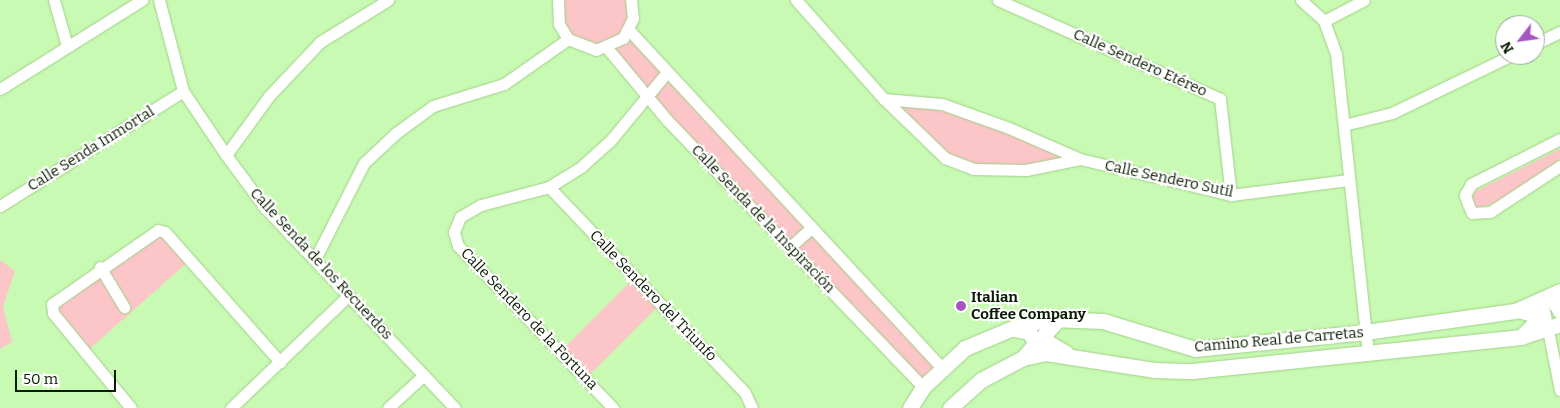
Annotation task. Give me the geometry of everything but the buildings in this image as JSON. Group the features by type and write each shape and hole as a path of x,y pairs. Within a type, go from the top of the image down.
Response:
{"street":[{"path":"54,0 67,46"},
{"path":"0,89 142,0"},
{"name":"Calle Senda de los Recuerdos","path":"159,0 182,91 226,155 266,209 455,408"},
{"path":"226,155 269,96 320,42 388,0"},
{"path":"558,0 559,24 568,39 584,49 607,48 629,30 633,18 632,0"},
{"name":"Calle Sendero Sutil","path":"796,0 884,99 945,158 973,168 1026,170 1080,160"},
{"name":"Calle Sendero Etéreo","path":"998,0 1220,99 1231,195"},
{"path":"1301,0 1324,21 1336,54 1368,354"},
{"path":"1324,21 1364,0"},
{"name":"Calle Senda de la Inspiración","path":"629,30 942,368"},
{"path":"1545,39 1560,32"},
{"path":"315,259 364,163 396,133 433,106 504,84 568,39"},
{"name":"Calle Senda de la Inspiración","path":"607,48 646,95 923,387"},
{"path":"1344,125 1392,113 1495,63"},
{"name":"Calle Sendero de la Fortuna","path":"613,408 458,246 454,232 460,218 481,206 549,187 582,166 610,141 646,95 667,72"},
{"name":"Calle Senda Inmortal","path":"0,206 182,91"},
{"name":"Calle Sendero Sutil","path":"884,99 942,104 1009,128 1080,160 1231,195 1348,180"},
{"path":"1560,139 1470,184 1465,195 1472,213 1484,214 1505,205 1560,166"},
{"name":"Calle Sendero del Triunfo","path":"549,187 745,393 752,408"},
{"path":"790,247 811,228"},
{"path":"131,408 52,308 57,296 154,232 162,230 280,362"},
{"path":"100,267 124,307"},
{"path":"1560,292 1556,304 1560,311"},
{"name":"Camino Real de Carretas","path":"910,408 923,387 965,348 1011,329 1059,318 1131,328 1181,348 1195,349 1365,332 1519,310 1560,292"},
{"path":"231,408 349,295"},
{"path":"1542,300 1555,327 1560,390"},
{"path":"1519,310 1535,315 1537,322 1521,337"},
{"path":"1059,318 1045,334 1047,342 1070,354"},
{"name":"Camino Real de Carretas","path":"950,408 981,380 1022,359 1046,353 1070,354 1154,370 1192,371 1521,337 1555,327"},
{"path":"1011,329 1034,336 1036,343 1022,359"},
{"path":"388,408 424,375"}],"shaded area":[{"path":"558,0 631,0 629,30 942,368 923,387 607,48 568,39"},
{"path":"884,99 942,104 1080,159 1026,170 973,169 945,158"},
{"path":"1560,149 1560,158 1544,173 1498,202 1475,209 1472,196 1476,191"},
{"path":"158,230 188,262 86,352 52,304"},
{"path":"0,260 15,271 3,306 12,342 0,349"},
{"path":"634,278 660,304 586,378 560,352"}],"place":[{"name":"Italian Coffee Company","path":"961,306"}]}
